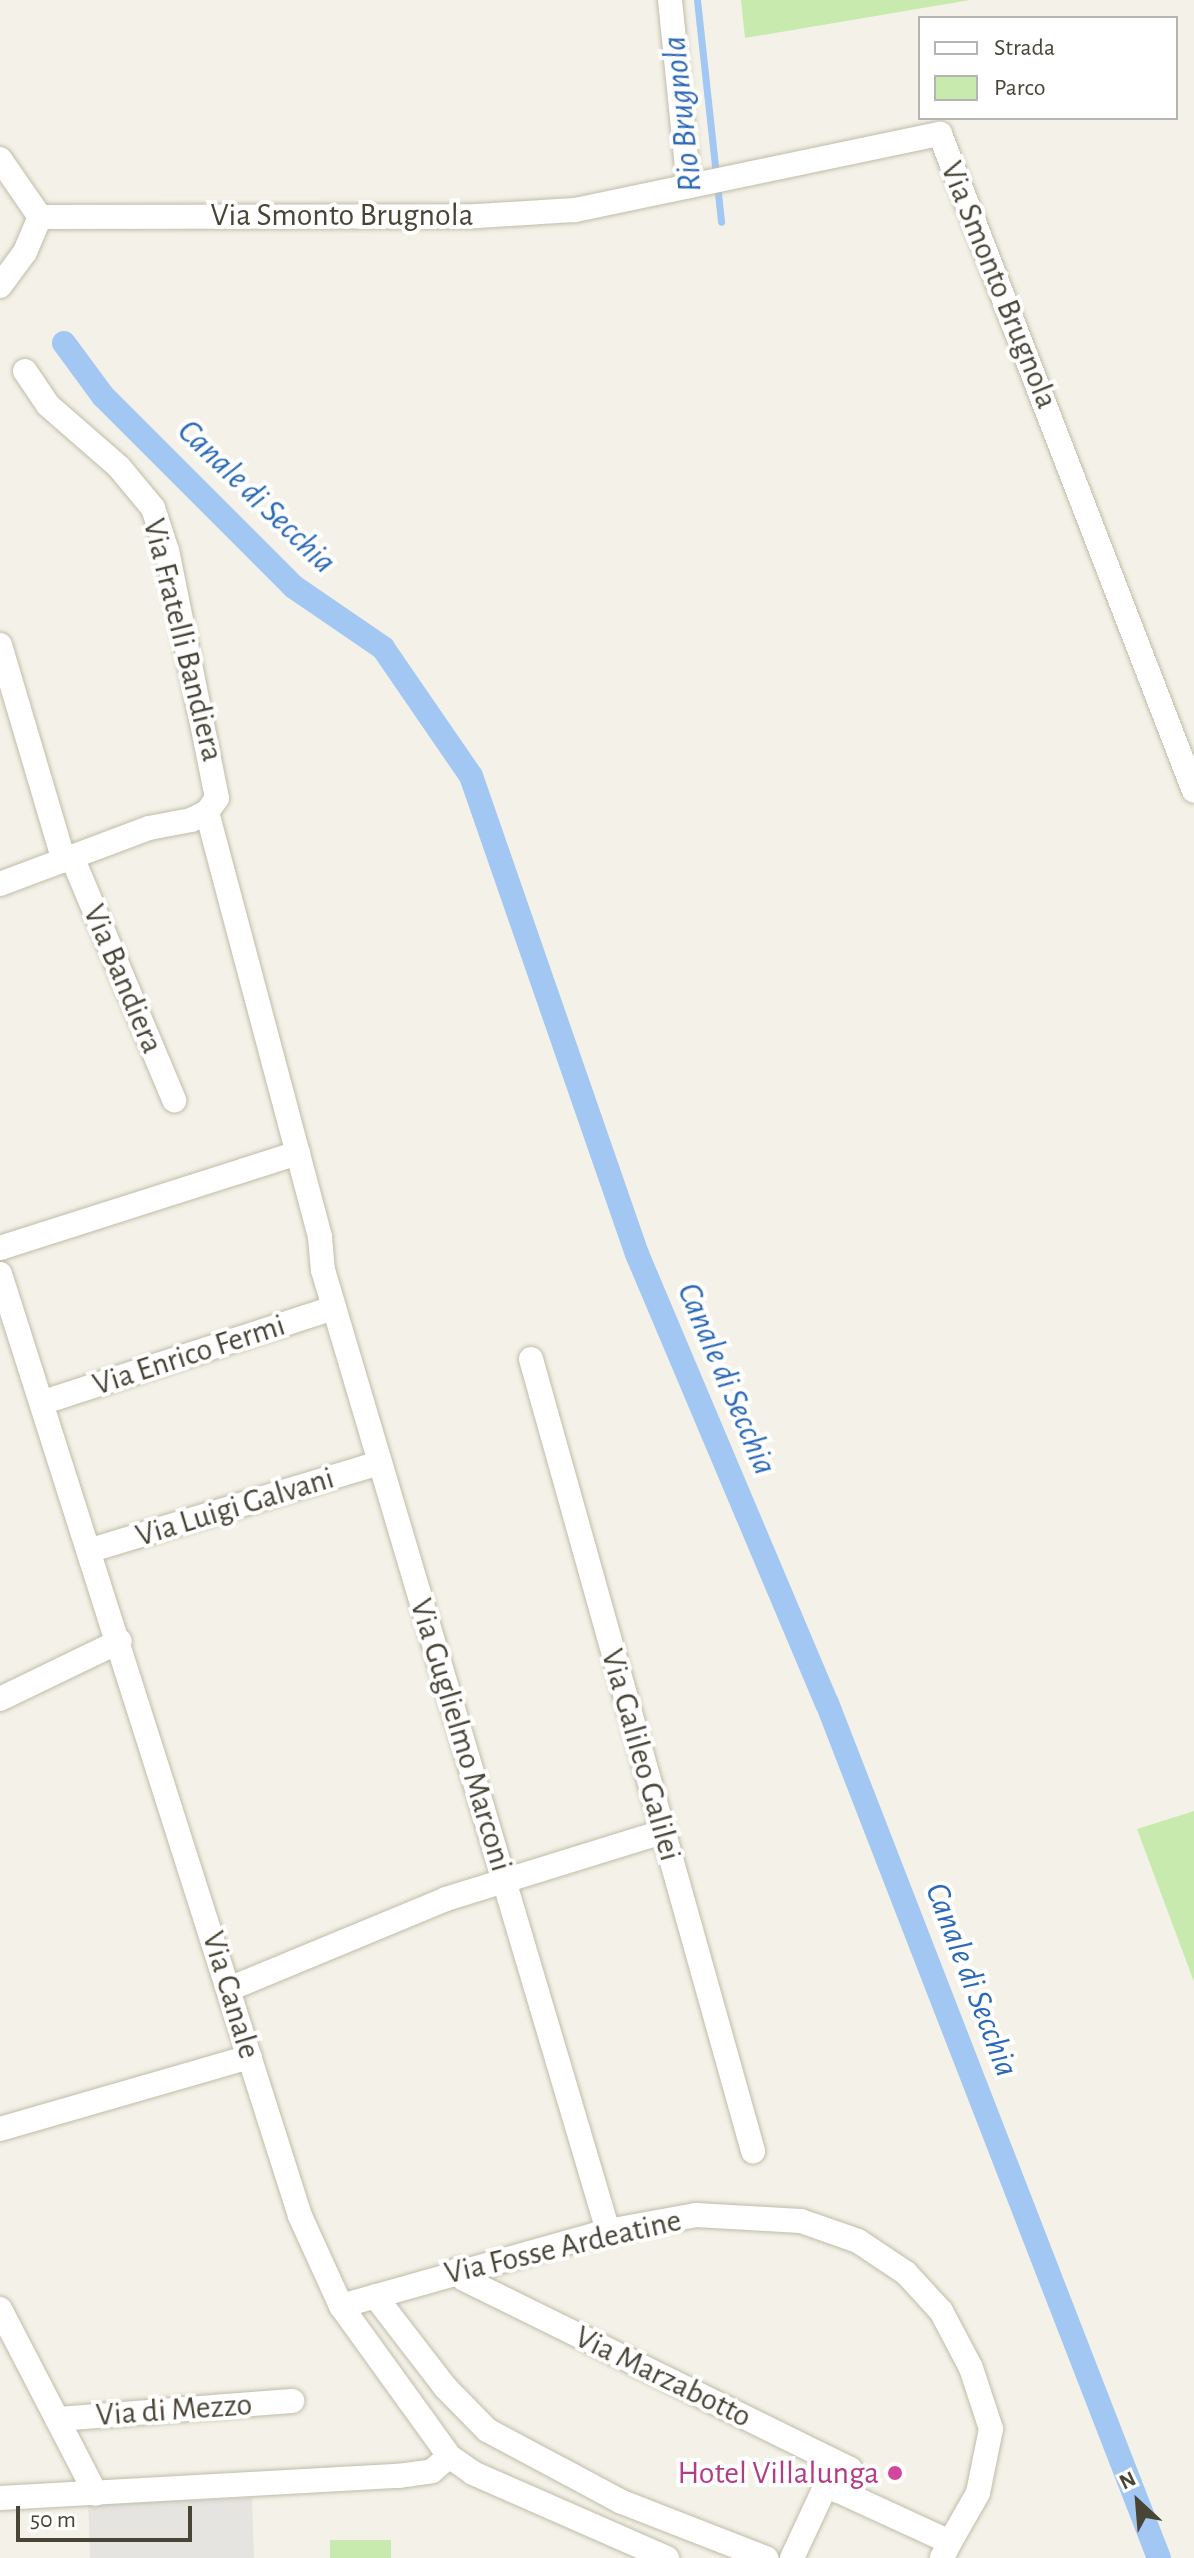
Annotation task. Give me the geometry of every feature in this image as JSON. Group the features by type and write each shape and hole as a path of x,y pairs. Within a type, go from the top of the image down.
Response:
{"street":[{"path":"670,0 707,182"},
{"name":"Via Smonto Brugnola","path":"40,217 529,214 575,210 940,134 1194,791"},
{"path":"0,159 40,217 25,252 0,286"},
{"name":"Via Fratelli Bandiera","path":"25,371 48,405 119,467 153,508 167,551 190,681 217,780 217,798 207,812 320,1237"},
{"name":"Via Bandiera","path":"0,645 68,859 174,1100"},
{"path":"0,884 207,812"},
{"path":"0,1248 298,1153"},
{"name":"Via Guglielmo Marconi","path":"320,1237 334,1308 608,2231"},
{"name":"Via Canale","path":"0,1274 44,1402 300,2216 341,2306 449,2456 473,2473 667,2558"},
{"name":"Via Enrico Fermi","path":"44,1402 334,1308"},
{"name":"Via Galileo Galilei","path":"531,1359 753,2151"},
{"name":"Via Luigi Galvani","path":"91,1550 380,1463"},
{"path":"0,1699 120,1641"},
{"path":"229,1989 446,1899 663,1832"},
{"path":"0,2129 250,2057"},
{"name":"Via Fosse Ardeatine","path":"341,2306 457,2270 608,2231 696,2215 801,2221 858,2241 906,2273 941,2311 971,2368 991,2429 978,2493 946,2550"},
{"name":"Via Marzabotto","path":"457,2270 464,2279 850,2469 839,2491"},
{"path":"375,2296 445,2387 487,2430 622,2502 766,2558"},
{"name":"Via di Mezzo","path":"0,2309 96,2494"},
{"name":"Via di Mezzo","path":"57,2419 292,2401"},
{"path":"1,2510 33,2499 398,2476 432,2471 449,2456"},
{"path":"792,2558 826,2485 946,2550"}],"green space":[{"path":"741,0 970,0 745,38"},
{"path":"1194,1811 1194,1982 1137,1829"},
{"path":"330,2540 391,2540 391,2558 330,2558"}],"shaded area":[{"path":"252,2498 254,2558 90,2558 88,2504"}],"waterway":[{"name":"Rio Brugnola","path":"697,0 721,222"},
{"name":"Canale di Secchia","path":"64,343 103,396 294,587 383,648 471,776 637,1254 827,1703 1159,2558"}],"place":[{"name":"Hotel Villalunga","path":"895,2473"}]}
